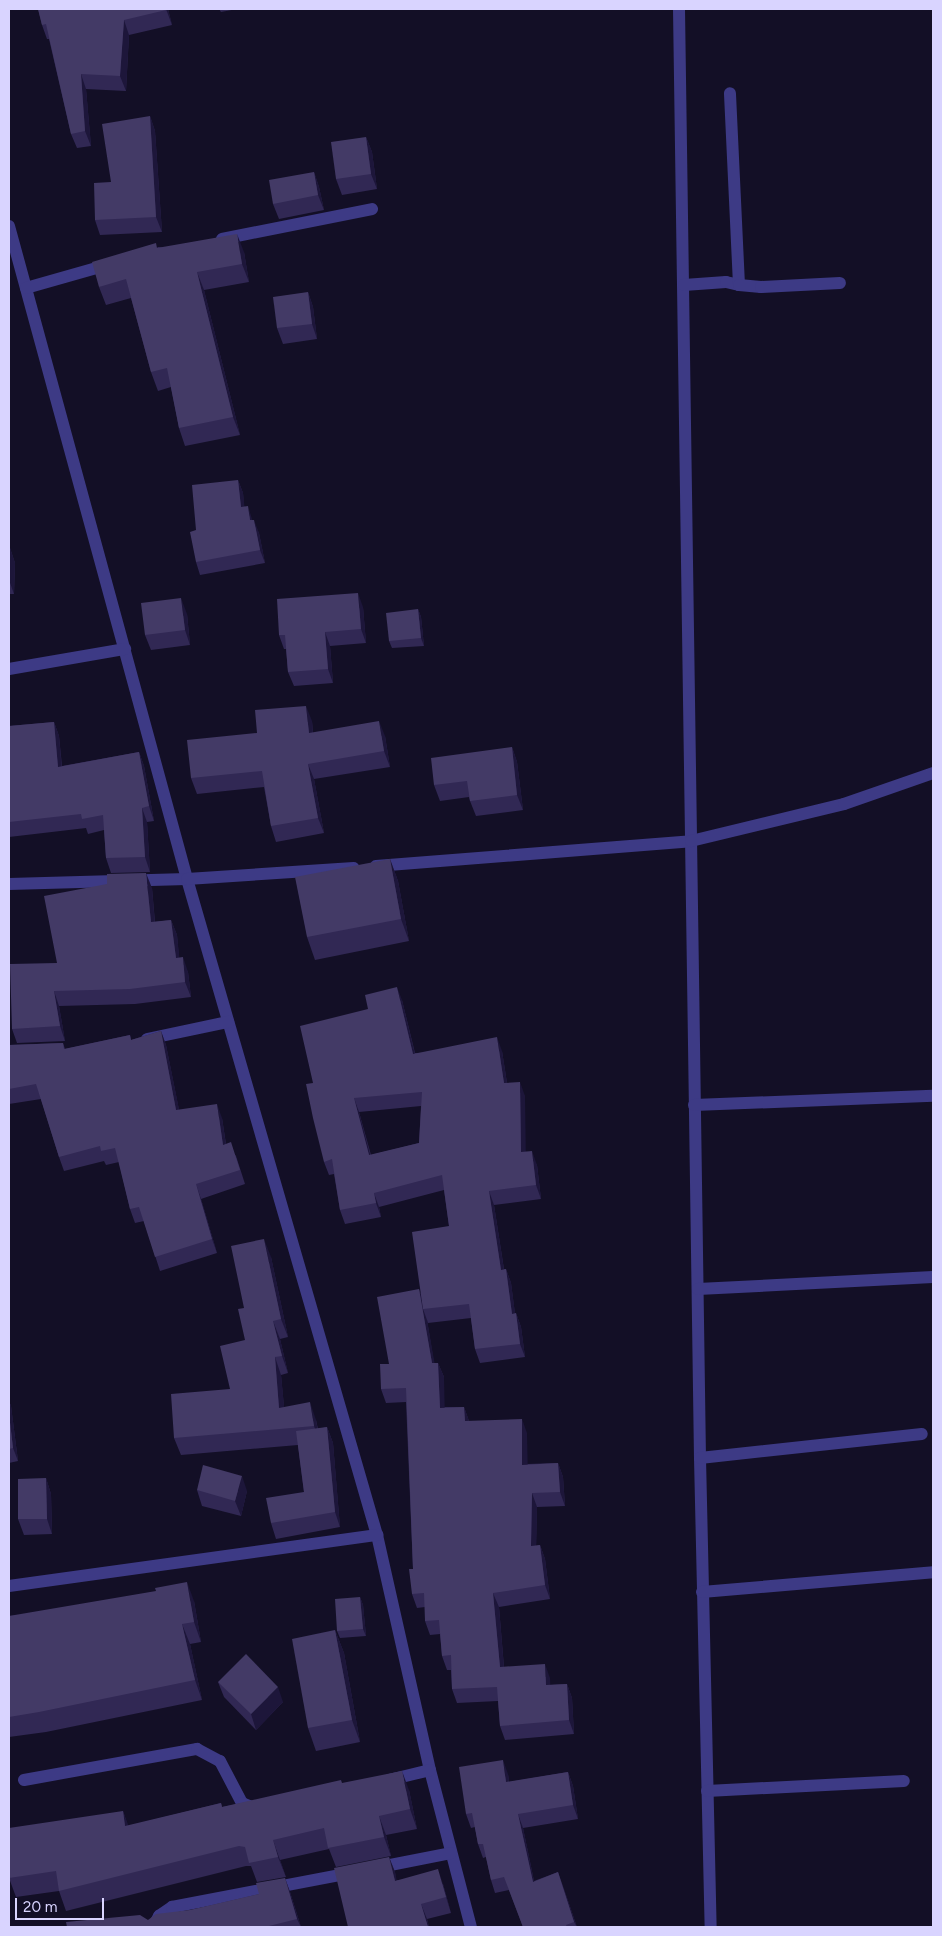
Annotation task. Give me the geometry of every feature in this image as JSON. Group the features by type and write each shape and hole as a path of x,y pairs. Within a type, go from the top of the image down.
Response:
{"street":[{"path":"679,9 688,285 694,1105 702,1592 711,1927"},
{"path":"730,93 732,283"},
{"path":"205,242 372,209"},
{"path":"9,226 187,879 376,1535 430,1770 471,1927"},
{"path":"26,288 126,259"},
{"path":"688,285 732,283 761,287 840,283"},
{"path":"9,669 124,649"},
{"path":"9,884 187,879 691,841 844,804 933,773"},
{"path":"131,1042 228,1022"},
{"path":"694,1105 933,1096"},
{"path":"698,1289 933,1277"},
{"path":"700,1458 922,1434"},
{"path":"9,1586 376,1535"},
{"path":"702,1592 933,1572"},
{"path":"24,1780 197,1749 220,1761 242,1803 253,1808 275,1807"},
{"path":"372,1784 430,1770"},
{"path":"707,1791 904,1781"},
{"path":"153,1927 159,1916 172,1907 451,1853"}],"building":[{"path":"38,9 166,9 124,20 120,76 81,74 85,131 71,134 46,24 42,25"},
{"path":"150,116 156,217 95,220 94,183 111,182 102,124"},
{"path":"366,137 371,174 336,179 331,142"},
{"path":"314,172 318,195 273,204 269,180"},
{"path":"237,234 242,264 197,272 233,417 179,428 167,368 151,372 126,279 99,287 92,262 156,243 157,248"},
{"path":"308,292 312,324 277,328 273,297"},
{"path":"238,480 241,507 248,506 250,520 254,520 260,550 196,562 190,532 196,530 192,485"},
{"path":"358,593 361,629 325,632 328,669 288,672 285,635 279,635 277,599"},
{"path":"181,598 185,630 145,635 141,603"},
{"path":"418,609 421,638 389,641 386,613"},
{"path":"306,706 309,733 379,721 384,751 308,764 318,818 271,826 262,771 191,778 187,740 257,733 255,710"},
{"path":"54,722 58,767 139,752 149,806 142,808 145,857 106,858 103,815 82,819 81,814 9,822 9,726"},
{"path":"512,747 517,795 470,801 467,781 434,785 431,758"},
{"path":"390,859 401,919 307,937 295,877"},
{"path":"146,873 151,922 171,920 176,958 183,957 185,982 130,989 54,991 60,1026 12,1029 10,964 57,963 44,896 107,884 107,874"},
{"path":"397,987 413,1054 497,1037 504,1083 520,1082 521,1152 532,1151 536,1185 489,1191 501,1270 506,1269 512,1314 516,1313 520,1344 475,1349 469,1304 423,1309 412,1232 449,1226 442,1175 374,1193 376,1203 340,1210 332,1159 324,1162 313,1118 306,1084 313,1083 300,1026 368,1009 365,995","holes":["422,1092 419,1143 369,1155 354,1098"]},
{"path":"161,1031 176,1110 217,1104 223,1145 231,1142 240,1170 196,1184 212,1239 155,1257 139,1207 130,1209 115,1148 101,1151 100,1146 59,1157 36,1084 9,1089 9,1045 63,1043 64,1049 130,1035 131,1040"},
{"path":"264,1239 281,1319 273,1321 282,1356 275,1357 279,1408 310,1402 314,1426 174,1438 171,1394 230,1389 220,1346 245,1340 238,1309 244,1308 231,1246"},
{"path":"419,1289 432,1363 438,1363 440,1408 464,1407 465,1421 522,1419 522,1465 558,1463 560,1492 532,1493 531,1546 540,1545 545,1585 493,1593 500,1667 545,1664 546,1685 567,1684 569,1720 500,1726 497,1687 452,1689 451,1655 442,1656 439,1620 425,1621 424,1593 412,1594 409,1569 413,1569 406,1388 381,1389 380,1364 389,1364 377,1297"},
{"path":"9,1414 13,1448 9,1449"},
{"path":"327,1427 335,1512 271,1523 266,1498 304,1492 296,1431"},
{"path":"203,1465 242,1476 235,1501 197,1490"},
{"path":"46,1478 47,1519 18,1519 18,1479"},
{"path":"187,1582 194,1622 182,1624 195,1680 9,1717 9,1616 156,1591 155,1588"},
{"path":"360,1597 363,1629 337,1631 335,1599"},
{"path":"335,1630 352,1720 308,1728 292,1639"},
{"path":"246,1654 278,1687 251,1714 218,1682"},
{"path":"503,1760 506,1782 568,1772 573,1805 518,1814 533,1882 558,1872 574,1922 566,1925 567,1927 523,1927 504,1877 491,1880 483,1844 478,1844 472,1813 466,1814 459,1767"},
{"path":"402,1771 410,1809 379,1816 384,1837 328,1848 324,1828 273,1840 278,1857 249,1863 245,1847 239,1846 59,1891 56,1871 9,1878 9,1828 123,1811 125,1826 221,1803 222,1807 341,1780 342,1783"},
{"path":"389,1857 395,1881 438,1869 446,1897 421,1904 428,1927 348,1927 334,1868"},
{"path":"285,1878 297,1919 265,1927 67,1927 66,1922 140,1915 148,1920 156,1914 190,1910 259,1894 256,1883"}]}
